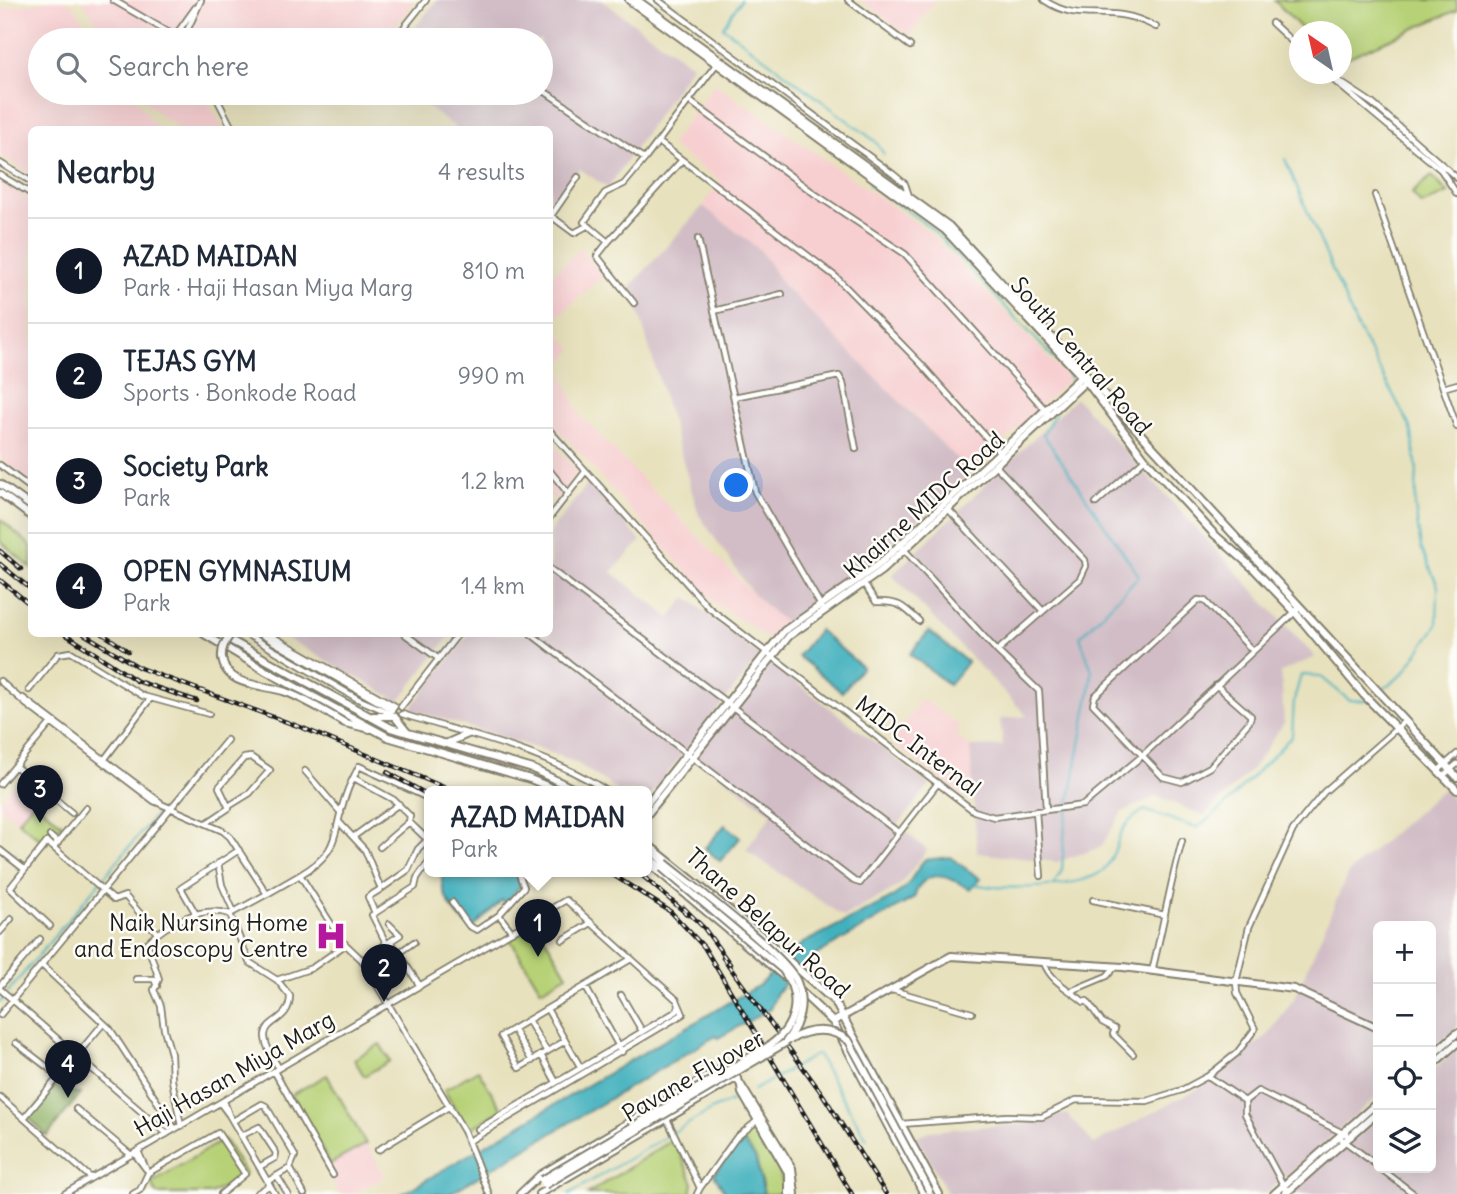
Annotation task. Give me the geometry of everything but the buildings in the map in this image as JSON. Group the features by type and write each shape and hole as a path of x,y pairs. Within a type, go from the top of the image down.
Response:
{"main road":[{"name":"South Central Road","path":"629,0 948,226 1297,609 1406,720 1457,777"},
{"name":"South Central Road","path":"637,0 945,230 1085,377 1144,458 1214,534 1297,609 1369,700 1457,790"},
{"name":"Khairne MIDC Road","path":"652,808 689,756 770,654 784,631 864,584 1085,377"},
{"path":"1,486 28,504"},
{"path":"1,486 28,513"},
{"name":"Khairne MIDC Road","path":"822,609 902,547"},
{"path":"209,637 379,732"},
{"path":"224,637 371,717 409,734 533,769 568,786"},
{"path":"229,637 225,642 222,655 231,675 248,684 285,691 345,723 544,786"},
{"path":"266,637 396,712 409,734"},
{"path":"371,717 396,712"},
{"path":"445,744 468,734"},
{"name":"Khairne MIDC Road","path":"652,798 689,756"},
{"name":"Thane Belapur Road","path":"652,850 800,969 845,1016 901,1124 932,1192"},
{"name":"Pavane Flyover","path":"537,1194 544,1182 774,1043 781,1038 793,1019 794,992 783,970 664,866 652,852"},
{"name":"Pavane Flyover","path":"522,1193 785,1043 793,1032 800,1010 799,991 793,974 782,961 664,866 652,861"},
{"name":"Thane Belapur Road","path":"652,863 833,1022 932,1192"},
{"path":"833,1022 951,956 1116,966 1294,989 1373,1026"},
{"path":"785,1043 803,1033 820,1030 838,1034 849,1041 932,1192"},
{"path":"1436,1052 1457,1033"},
{"path":"1436,1062 1457,1044"},
{"path":"522,1193 540,1175 728,1064 792,1168 792,1194"},
{"path":"537,1194 736,1078"},
{"path":"741,1086 789,1174 792,1194"},
{"path":"1345,1137 1373,1107"},
{"path":"1274,1194 1285,1190 1373,1116"}],"street":[{"path":"113,0 160,28"},
{"path":"181,28 201,0"},
{"path":"404,28 426,0"},
{"path":"658,0 893,174 905,184 909,197"},
{"path":"848,0 910,46"},
{"path":"1044,0 1065,10 1088,7"},
{"path":"188,28 196,8"},
{"path":"1135,10 1156,27"},
{"path":"1272,23 1289,39"},
{"path":"608,242 586,226 585,219 605,193 624,184 660,143 718,62"},
{"path":"1339,84 1441,170 1457,194"},
{"path":"1346,84 1457,178"},
{"path":"553,97 645,159"},
{"path":"691,102 816,194 905,254 1048,412"},
{"path":"220,105 231,126"},
{"path":"660,143 836,277 921,364 1002,455"},
{"path":"634,303 597,257 682,160"},
{"path":"0,163 28,180"},
{"path":"0,175 28,192"},
{"path":"553,213 578,177"},
{"path":"1375,195 1457,427"},
{"path":"553,217 574,233 586,226"},
{"path":"698,239 755,492 822,609"},
{"path":"714,311 782,294"},
{"path":"734,397 839,376 843,383 856,449"},
{"path":"1443,388 1457,384"},
{"name":"MIDC Internal","path":"553,435 709,608 974,811 994,817 1083,805 1142,756 1297,609"},
{"path":"1096,503 1144,458"},
{"path":"993,463 1085,560 1086,566 1080,579 997,652"},
{"path":"0,465 28,486"},
{"path":"553,513 585,472"},
{"path":"553,475 568,493"},
{"path":"946,506 1043,611"},
{"path":"902,547 997,652 1039,691 1046,810"},
{"path":"553,571 898,832"},
{"path":"864,584 876,602 889,600 896,603 919,621"},
{"path":"1216,685 1251,716 1210,767 1182,782 1164,777 1108,723 1093,704 1095,696 1198,600 1205,601 1252,650"},
{"path":"251,637 358,699 574,769 600,786"},
{"path":"273,637 396,712"},
{"path":"409,637 439,659"},
{"path":"396,712 456,637"},
{"path":"535,637 854,881 860,883 938,783"},
{"path":"29,690 58,654 71,652 150,699 209,714"},
{"path":"0,681 161,803 223,831 239,850 267,894"},
{"path":"104,760 150,699"},
{"path":"901,1124 1007,1116 1042,1117 1076,1100 1139,1102 1182,1090 1208,1076 1237,1054 1255,1034 1254,1025 1237,993 1236,982 1249,927 1293,830 1324,792 1406,720"},
{"path":"0,784 52,721"},
{"path":"0,1016 11,998 42,965 102,887 172,808 227,740"},
{"path":"1448,767 1456,756"},
{"path":"207,823 250,793 270,770 251,757 244,758 219,787 229,806"},
{"path":"1441,772 1457,764"},
{"path":"15,766 72,813"},
{"path":"181,1126 172,1080 172,1054 166,1040 162,1006 154,992 159,979 147,943 157,933 196,914 211,910 232,913 300,875 328,852 359,766 424,797"},
{"path":"305,771 341,813"},
{"path":"354,778 399,804 410,816 409,822 380,847"},
{"path":"353,837 399,804"},
{"path":"56,844 79,820 86,808"},
{"path":"1036,811 1041,876"},
{"path":"339,822 365,850 381,889"},
{"path":"409,822 424,837"},
{"path":"50,836 114,900 125,896 157,933"},
{"path":"1152,971 1168,891 1182,841"},
{"path":"50,926 12,891 12,884 45,843 56,844"},
{"path":"424,844 418,849 408,870 368,897 375,913 415,887 424,870"},
{"path":"0,850 24,869"},
{"path":"196,914 181,888 239,850"},
{"path":"218,863 222,885 249,962 277,980 288,991 290,1000 285,1011 266,1029 264,1045 333,1175"},
{"path":"300,875 345,945 362,960 389,1004 470,1142 490,1192"},
{"path":"452,902 475,930 499,915 524,887 520,877"},
{"name":"Haji Hasan Miya Marg","path":"64,1194 566,900 591,923"},
{"path":"1093,900 1165,915"},
{"path":"372,915 420,986"},
{"path":"499,915 512,932"},
{"path":"0,932 11,919"},
{"path":"470,1142 682,1016 683,1011 677,1000 591,923 563,940"},
{"path":"362,960 400,935 389,924"},
{"path":"40,939 1,989 167,1134"},
{"path":"370,973 414,942"},
{"path":"277,980 312,968 345,945"},
{"path":"565,1041 519,1068 501,1036 631,959"},
{"path":"1044,962 1053,981 1088,1002 1102,1022 1115,1029 1113,1034 1133,1054"},
{"path":"42,965 99,1016 102,1025 110,1029 175,1129"},
{"path":"1071,991 1107,976 1116,966"},
{"path":"136,979 154,979 157,986"},
{"path":"585,986 622,1052"},
{"path":"890,990 972,1013"},
{"path":"621,995 642,1031"},
{"path":"478,1129 677,1011 677,1000"},
{"path":"547,1009 581,1068"},
{"path":"528,1020 556,1082"},
{"path":"24,1118 102,1025"},
{"path":"513,1029 532,1060"},
{"path":"16,1043 60,1077"},
{"path":"1208,1076 1245,1101"},
{"path":"1245,1101 1258,1091 1345,1137 1373,1162"},
{"path":"0,1097 92,1178"},
{"path":"1245,1101 1245,1114 1285,1190"},
{"path":"222,1102 275,1194"},
{"path":"233,1121 264,1105 295,1156 290,1168 277,1175 257,1194"},
{"path":"378,1150 450,1106"},
{"path":"76,1109 134,1153 147,1171"},
{"path":"667,1119 699,1188"},
{"path":"697,1194 736,1138 758,1120"},
{"path":"241,1136 258,1127 276,1153 275,1158 260,1167"},
{"path":"133,1194 142,1185 147,1171 218,1133 245,1174 243,1180 221,1194"},
{"path":"290,1168 304,1194"},
{"path":"1387,1173 1414,1194"},
{"path":"277,1175 288,1194"},
{"path":"142,1185 147,1194"}],"shaded area":[{"path":"64,0 73,5 88,28 28,28 28,105 140,105 158,126 28,126 28,173 0,155 0,9"},
{"path":"82,0 415,0 395,28 100,28"},
{"path":"437,0 601,0 692,65 608,188 580,169 553,206 553,126 453,126 425,105 553,105 553,28 415,28"},
{"path":"860,0 936,0 909,36"},
{"path":"715,84 928,231 1069,379 971,473 783,285 761,251 703,206 720,181 670,145"},
{"path":"149,105 209,105 222,126 175,126"},
{"path":"0,180 28,198 28,480 0,458"},
{"path":"703,206 761,251 783,285 971,473 876,556 785,623 753,594 699,515 631,286"},
{"path":"580,249 604,274 553,321 553,274"},
{"path":"553,327 573,350 558,366 580,415 753,594 785,623 769,639 711,600 553,423"},
{"path":"1076,398 1315,657 1281,672 1284,723 1251,770 1204,816 1157,796 1122,812 1101,847 1057,862 977,853 970,747 1003,746 1000,719 1027,716 892,575"},
{"path":"553,443 578,472 555,501 553,499"},
{"path":"589,482 641,541 612,572 670,618 686,597 760,656 652,793 652,786 612,786 577,763 543,750 410,709 467,637 553,637 553,528"},
{"path":"284,637 449,637 399,701"},
{"path":"771,663 930,785 898,825 927,850 899,886 844,917 746,850 772,814 696,756"},
{"path":"922,699 960,726 955,735 970,747 973,803 890,742"},
{"path":"13,785 34,801 18,821 0,807 0,801"},
{"path":"1443,789 1457,804 1457,1028 1436,1047 1436,921 1373,921 1373,1100 1265,1194 948,1194 917,1136 929,1131 1028,1123 1067,1114 1094,1144 1201,1087 1268,1035 1295,997 1348,873"},
{"path":"1457,1049 1457,1194 1290,1194 1373,1122 1373,1173 1436,1173 1436,1068"},
{"path":"366,1144 385,1176 353,1194 339,1194 331,1179 337,1175 330,1164"}],"green space":[{"path":"1274,0 1457,0 1457,10 1352,56 1352,21 1294,21"},
{"path":"1432,176 1448,193 1421,205 1412,193"},
{"path":"0,519 28,543 28,565 0,541"},
{"path":"34,801 62,824 46,844 18,821"},
{"path":"536,923 567,975 541,990 510,939"},
{"path":"380,1044 390,1061 364,1076 354,1059"},
{"path":"70,1069 68,1092 80,1094 47,1136 28,1117"},
{"path":"478,1070 502,1110 468,1130 444,1090"},
{"path":"327,1075 366,1144 330,1164 291,1095"},
{"path":"758,1126 780,1172 785,1194 764,1194 756,1159 741,1139"},
{"path":"224,1139 245,1174 211,1194 157,1194 151,1183"},
{"path":"674,1139 693,1183 691,1194 587,1194"}],"water":[{"path":"819,630 862,667 842,692 798,656"},
{"path":"929,631 967,662 949,685 910,654"},
{"path":"725,825 740,838 720,861 705,848"},
{"path":"950,857 980,879 970,890 946,878 931,877 918,888 914,898 806,961 777,992 770,1009 718,1038 716,1036 449,1194 402,1194 759,985 803,943 888,900 905,888 924,860"},
{"path":"517,877 521,885 506,904 502,900 473,928 460,918 449,904 442,879"},
{"path":"741,1139 756,1159 764,1194 726,1194 714,1174"}],"waterway":[{"path":"741,0 723,27 875,141 884,154"},
{"path":"1285,159 1357,327 1411,428 1417,470 1415,507 1421,548 1438,586 1437,625 1403,674 1380,692"},
{"path":"868,184 929,226 1069,374 1072,381"},
{"path":"1054,884 1062,870 1065,825 1090,690 1092,671 1080,637 1139,576 1043,434 1055,414"},
{"path":"975,884 1003,887 1044,886 1083,880 1097,874 1106,867 1122,831 1144,810 1197,828 1222,808 1292,736 1294,700 1301,675 1320,676 1349,700 1367,701"},
{"path":"8,992 160,810"},
{"path":"0,1002 5,996"},
{"path":"754,1090 817,1054 867,1139"},
{"path":"569,1194 713,1109 739,1098"}],"railway":[{"path":"0,551 21,569"},
{"path":"0,564 28,587"},
{"path":"0,580 28,603"},
{"path":"70,637 137,681 197,701"},
{"path":"89,637 140,668 303,728 441,786"},
{"path":"107,637 128,651"},
{"path":"387,772 424,793"},
{"path":"616,877 671,912 704,947 852,1194"},
{"path":"644,877 688,915"},
{"path":"684,908 704,928 730,964"},
{"path":"723,958 823,1095 886,1194"}],"place":[{"name":"Society Park","path":"40,823"},
{"name":"Naik Nursing Home and Endoscopy Centre","path":"331,936"},
{"name":"AZAD MAIDAN","path":"538,957"},
{"name":"TEJAS GYM","path":"384,1002"},
{"name":"OPEN GYMNASIUM","path":"68,1098"}]}
